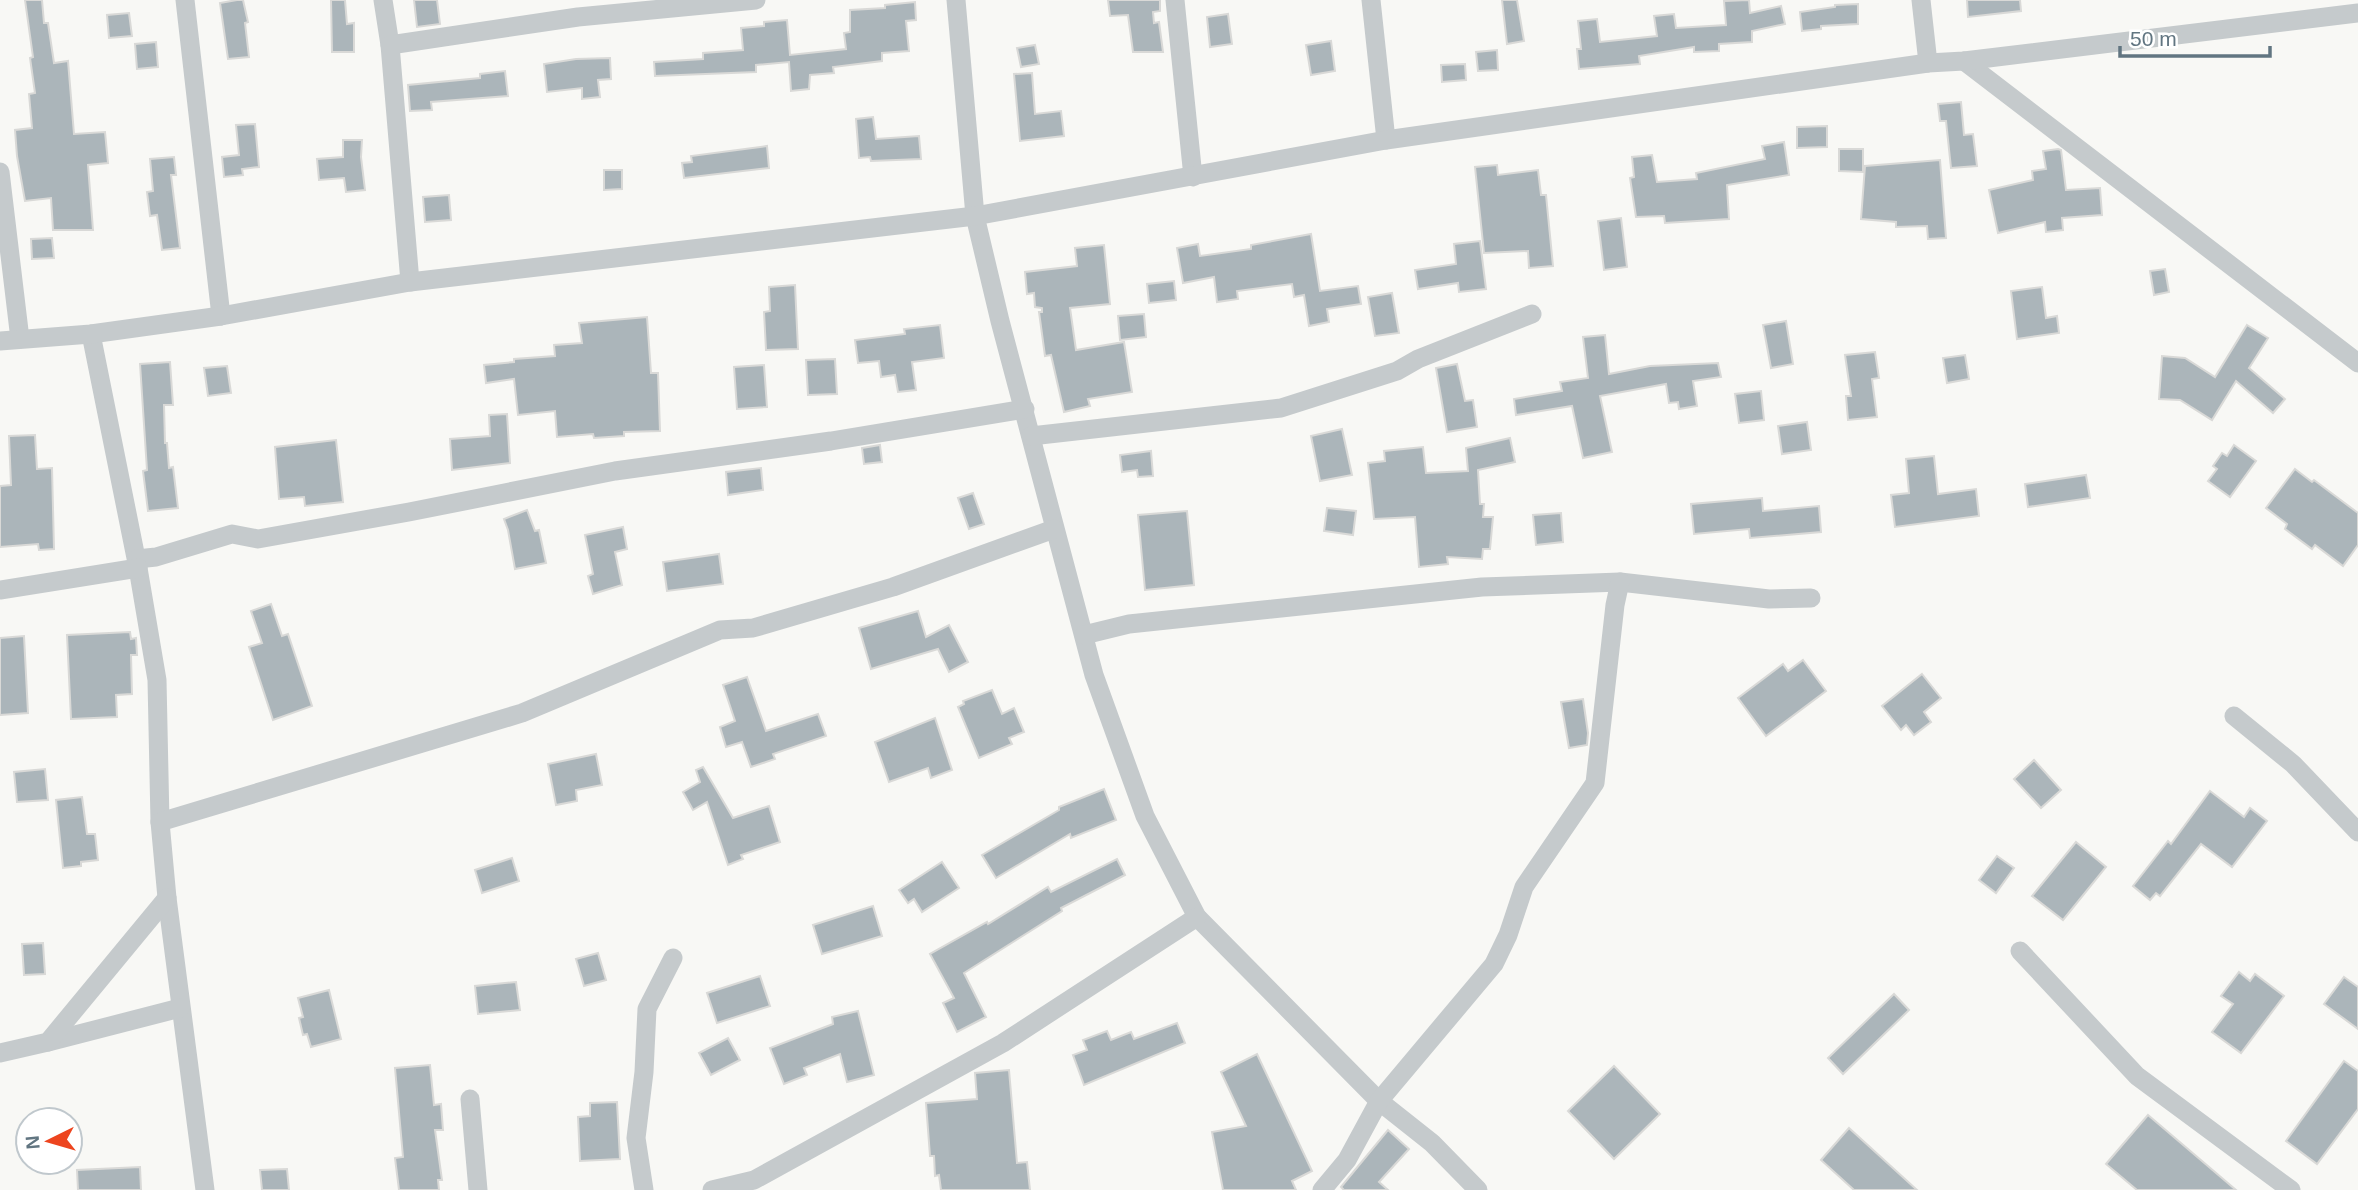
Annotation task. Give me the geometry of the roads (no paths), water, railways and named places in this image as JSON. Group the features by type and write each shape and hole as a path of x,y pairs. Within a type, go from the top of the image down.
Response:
{"street":[{"path":"185,0 221,317"},
{"path":"383,0 390,45 410,282"},
{"path":"390,45 577,9 756,0"},
{"path":"956,0 975,216 1000,321 1094,675 1145,816 1197,917 1379,1101 1432,1143 1478,1190"},
{"path":"1175,0 1193,177"},
{"path":"1371,0 1386,140"},
{"path":"1921,0 1928,63"},
{"path":"0,172 10,340 91,334 221,317 410,282 975,216 1386,140 1928,63 1965,61 2358,13"},
{"path":"1965,61 2358,363"},
{"path":"1031,436 1281,408 1397,371 1418,359 1532,314"},
{"path":"91,334 138,564 157,680 160,822 167,898 205,1190"},
{"path":"0,590 138,564 232,534 258,539 615,471 831,441 1025,409"},
{"path":"160,822 522,713 720,630 753,628 893,587 1054,529"},
{"path":"1084,635 1129,624 1482,587 1620,582 1769,599 1811,598"},
{"path":"1322,1190 1348,1160 1379,1101 1494,964 1508,935 1524,887 1595,783 1615,605 1620,582"},
{"path":"2234,716 2293,764 2358,832"},
{"path":"48,1042 167,898"},
{"path":"712,1190 754,1180 1003,1043 1197,917"},
{"path":"2020,951 2137,1076 2291,1190"},
{"path":"644,1190 636,1138 647,1009 673,958"},
{"path":"0,1054 180,1008"},
{"path":"470,1099 478,1190"}]}
